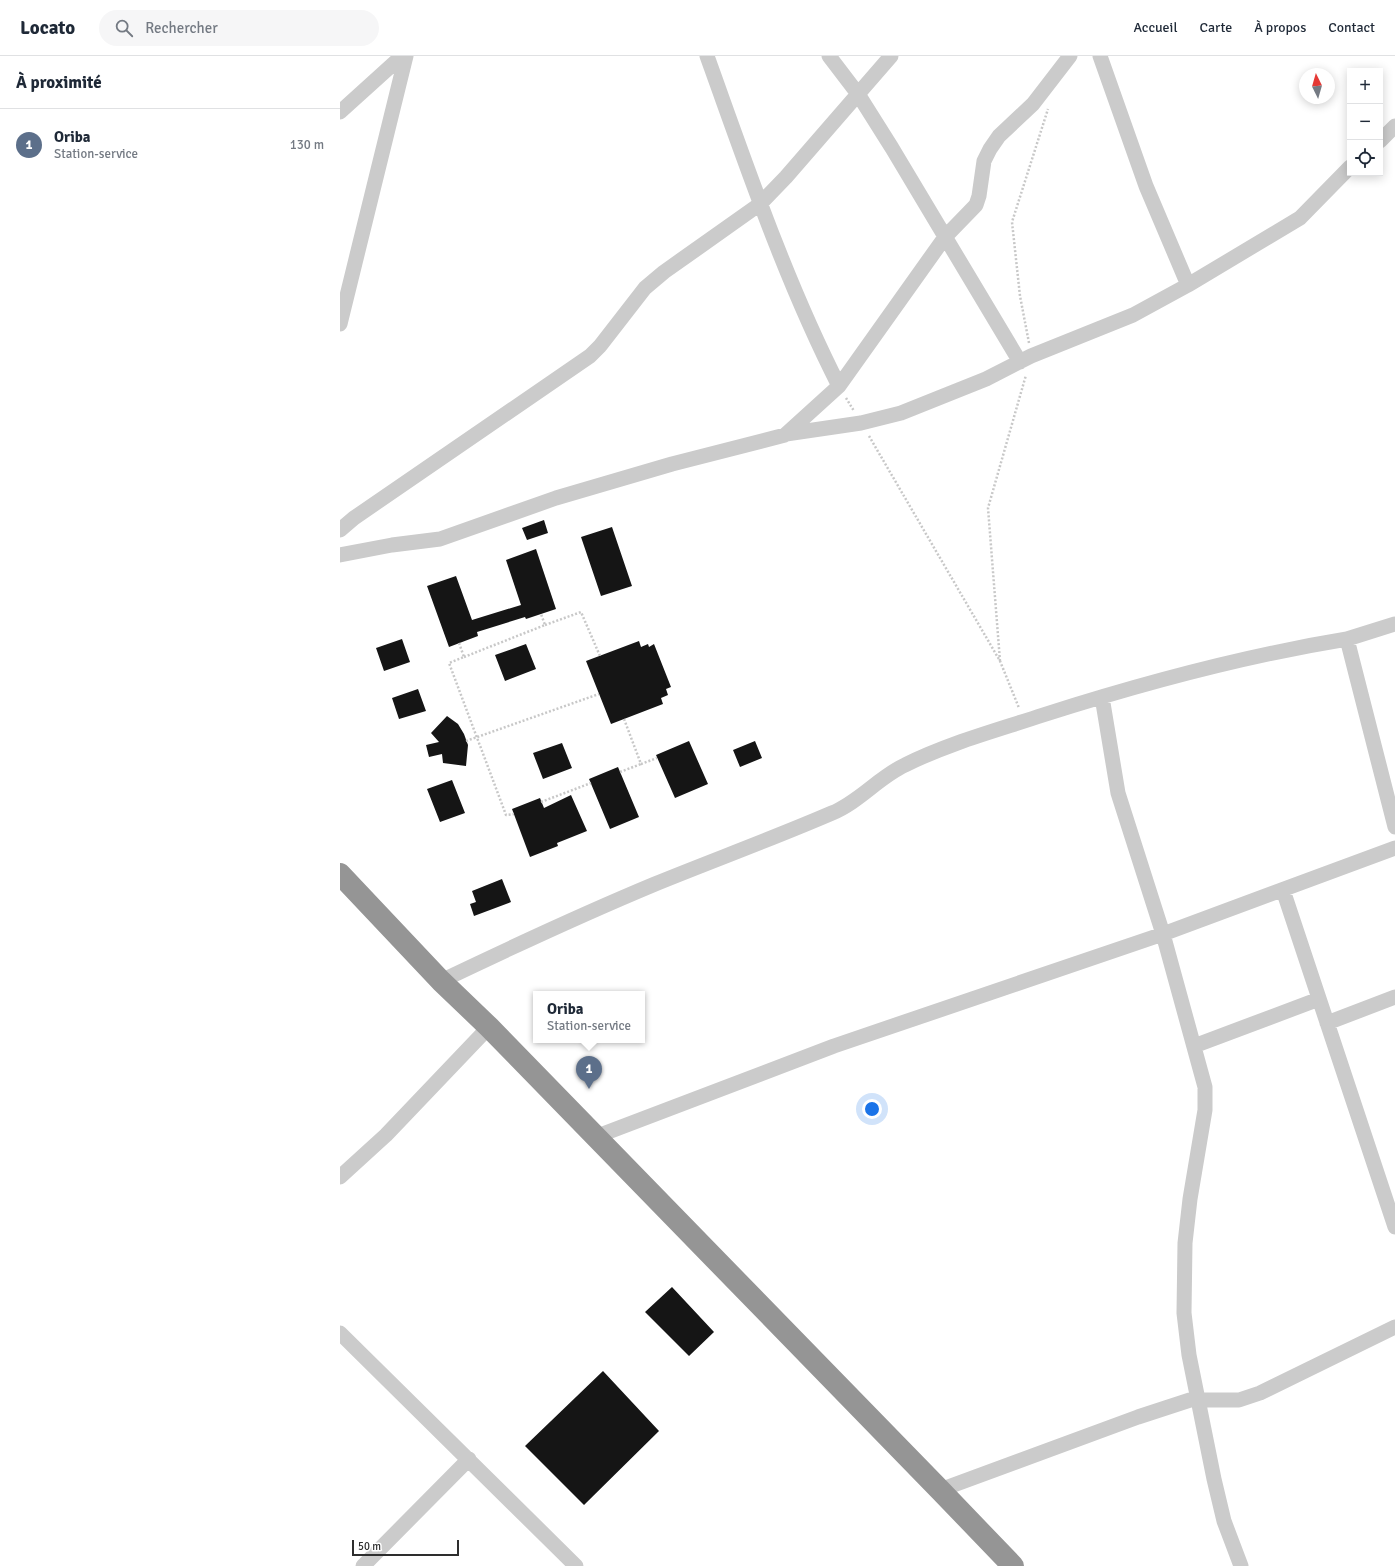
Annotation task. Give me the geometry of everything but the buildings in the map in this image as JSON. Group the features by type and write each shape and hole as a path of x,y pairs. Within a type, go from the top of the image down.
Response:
{"highway":[{"path":"340,874 441,981 488,1026 594,1137 940,1490 1012,1566"}],"street":[{"path":"340,112 402,56"},
{"path":"340,324 406,56"},
{"path":"707,56 760,204 819,346 839,386"},
{"path":"829,56 858,94 892,148 1020,362"},
{"path":"340,530 354,518 590,356 600,346 645,288 760,204 891,56"},
{"path":"785,435 839,386 945,237 976,205 979,196 984,162 999,136 1033,104 1070,56"},
{"path":"1100,56 1146,186 1188,285"},
{"path":"1381,140 1395,126"},
{"path":"340,555 392,545 440,539 556,498 672,464 785,435 861,423 908,411 1133,315 1188,285 1300,218 1347,170"},
{"path":"441,981 494,955 653,885 836,812 882,778 906,764 1024,721 1186,672 1291,649 1347,639 1395,624"},
{"path":"1347,639 1395,827"},
{"path":"1102,697 1118,793 1163,934 1205,1087 1205,1110 1190,1199 1185,1243 1183,1297 1189,1354 1224,1521 1241,1566"},
{"path":"594,1137 834,1046 1163,934 1395,848"},
{"path":"1283,890 1395,1227"},
{"path":"1327,1023 1395,997"},
{"path":"1194,1046 1319,999"},
{"path":"340,1178 386,1135 488,1026"},
{"path":"940,1490 1153,1412 1198,1399 1239,1400 1260,1393 1395,1327"},
{"path":"340,1333 576,1566"},
{"path":"363,1566 468,1459"}],"path":[{"path":"839,386 1000,661 1024,721"},
{"path":"514,814 506,815 448,663 582,612 600,656"},
{"path":"541,614 545,625"},
{"path":"459,643 464,656"},
{"path":"466,741 599,694"},
{"path":"624,719 641,764"},
{"path":"620,772 657,758"},
{"path":"541,802 591,783"}],"place":[{"name":"Oriba","path":"589,1089"}]}
